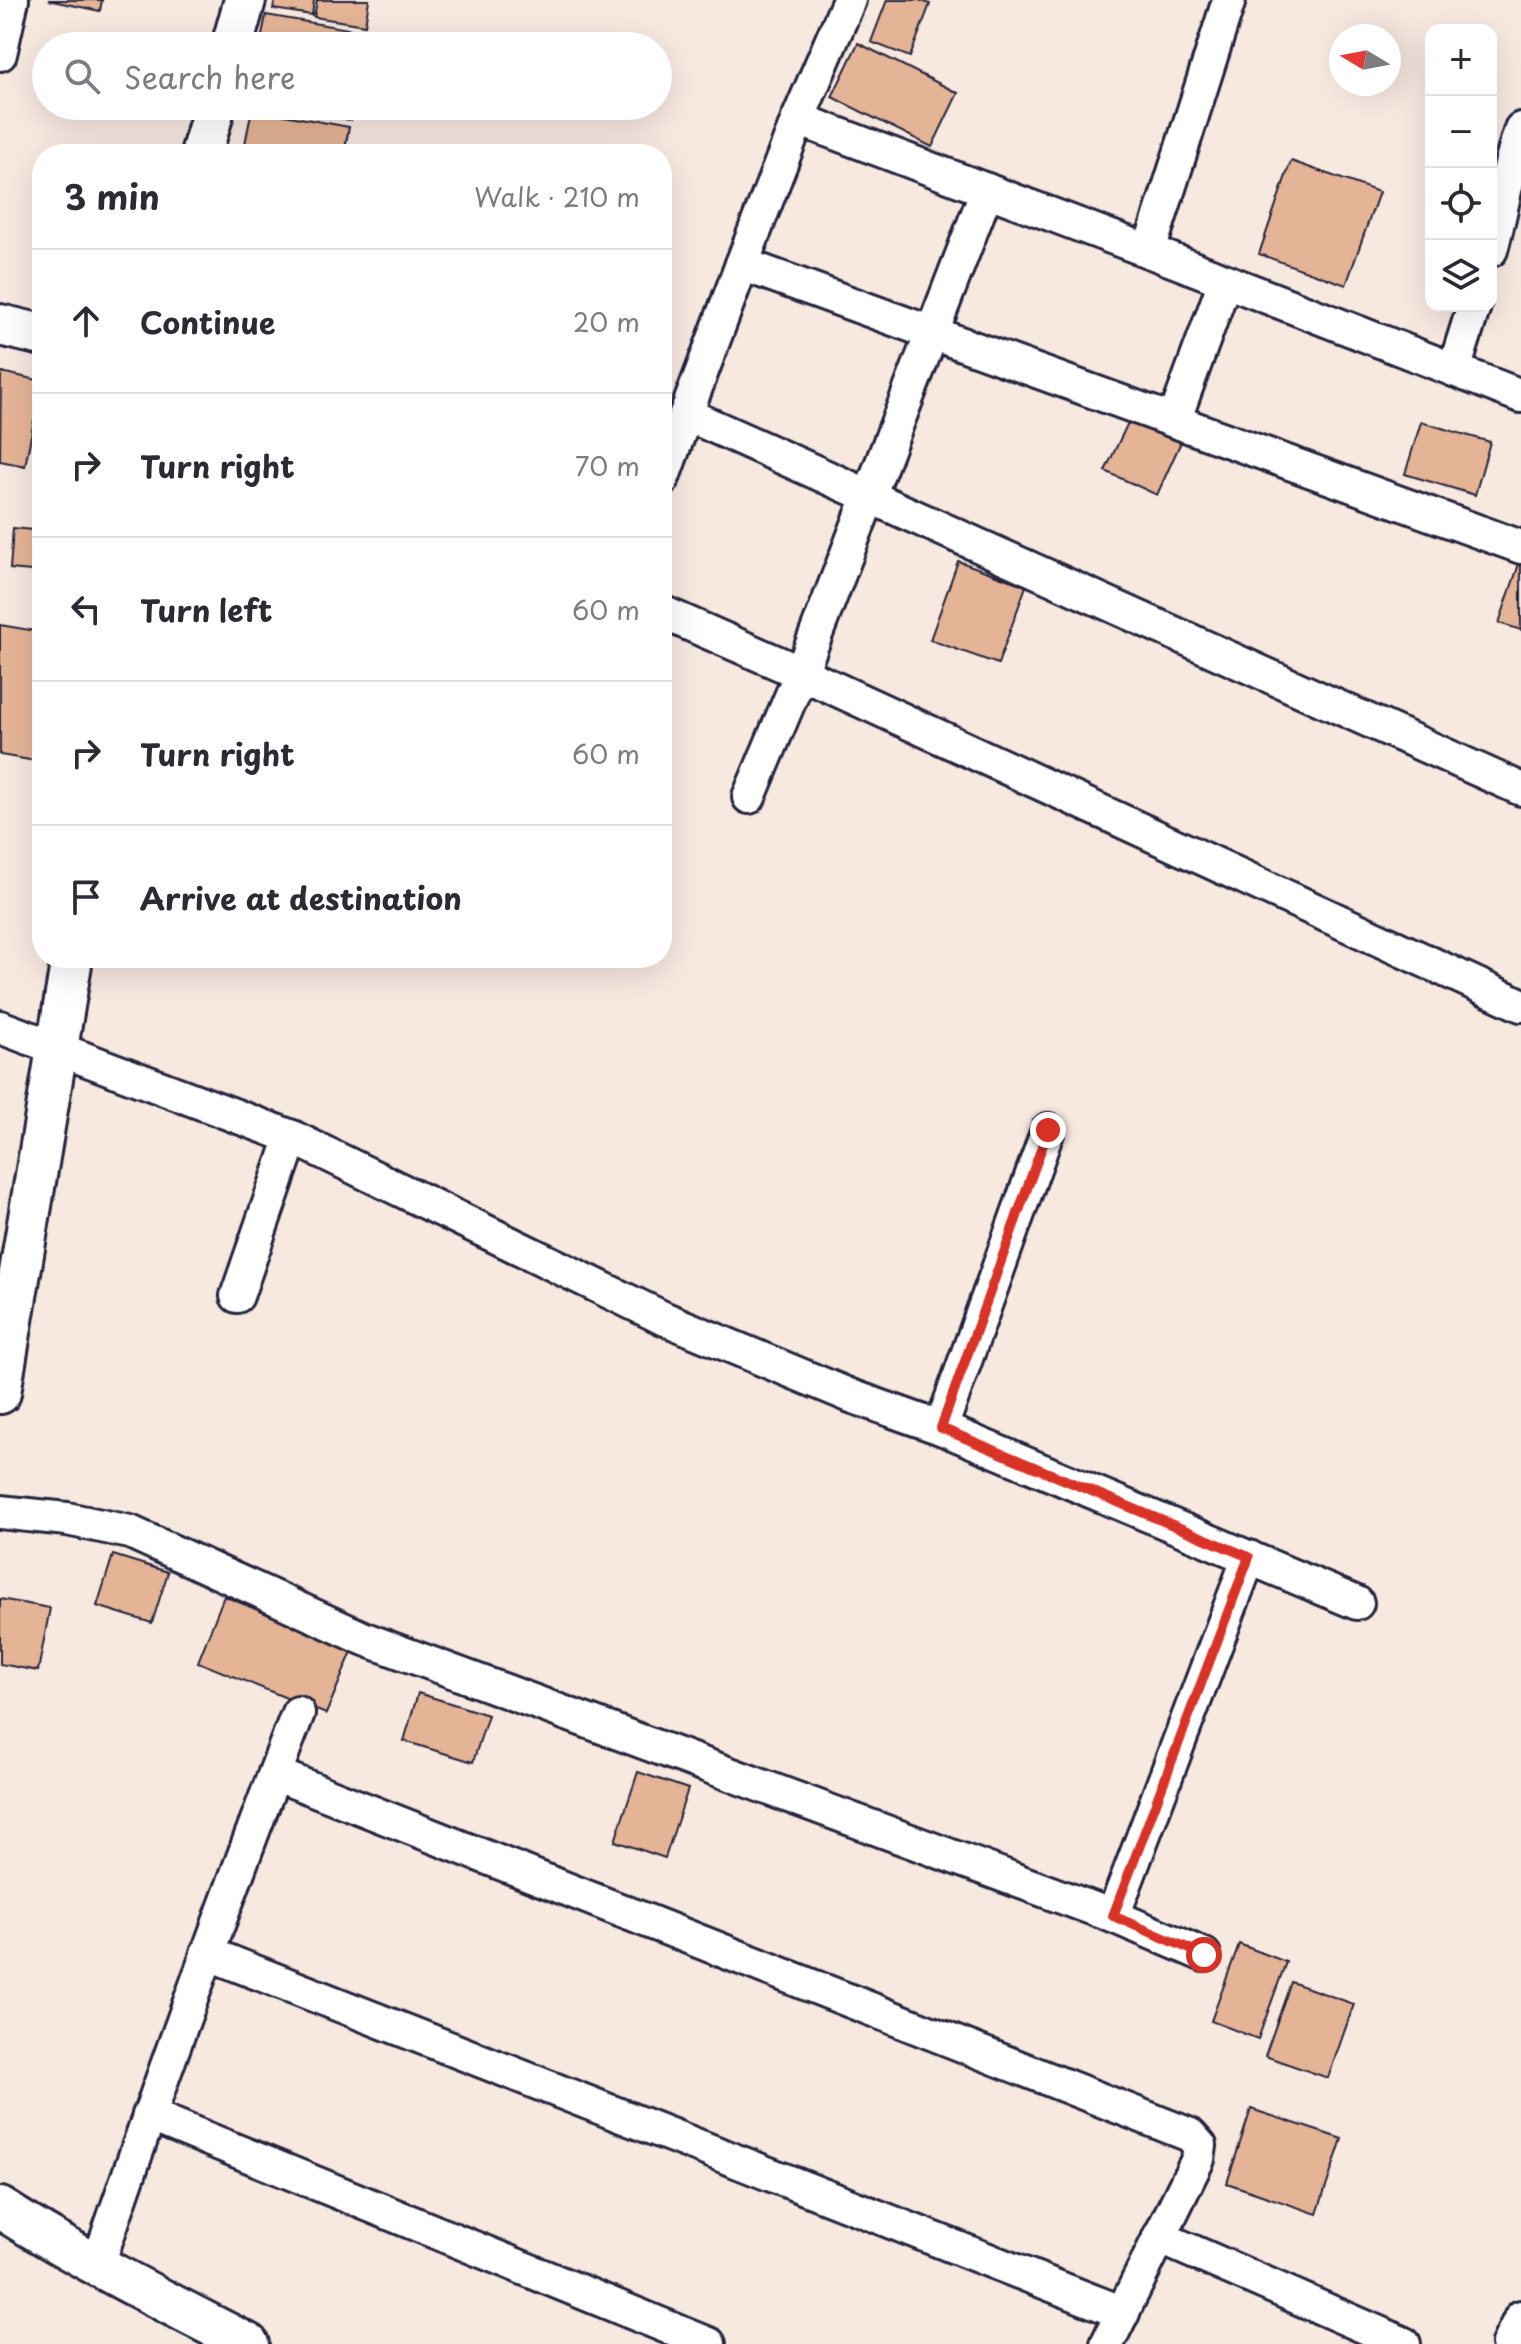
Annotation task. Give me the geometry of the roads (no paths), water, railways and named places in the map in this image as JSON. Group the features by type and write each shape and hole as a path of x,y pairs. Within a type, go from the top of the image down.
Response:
{"street":[{"path":"0,54 12,0"},
{"path":"236,32 245,0"},
{"path":"672,452 798,119 849,0"},
{"path":"1149,251 1229,0"},
{"path":"798,119 1521,396"},
{"path":"204,144 211,120"},
{"path":"1494,240 1521,129"},
{"path":"749,797 801,673 987,190"},
{"path":"742,264 1521,547"},
{"path":"1174,421 1225,281"},
{"path":"1454,370 1472,312"},
{"path":"0,325 32,333"},
{"path":"686,414 1521,789"},
{"path":"672,616 1521,1005"},
{"path":"0,1393 70,968"},
{"path":"0,1027 292,1137 663,1318 851,1396 941,1428 1357,1603"},
{"path":"941,1428 1048,1130"},
{"path":"237,1296 292,1137"},
{"path":"0,1512 67,1519 130,1532 365,1639 1113,1916 1204,1955"},
{"path":"1113,1916 1249,1557"},
{"path":"97,2267 207,1953 298,1713"},
{"path":"275,1774 1190,2135 1200,2146 1198,2159 1107,2344"},
{"path":"207,1953 1123,2313"},
{"path":"149,2115 709,2344"},
{"path":"0,2208 97,2267 248,2344"},
{"path":"1159,2237 1404,2344"},
{"path":"1508,2344 1521,2317"}]}
